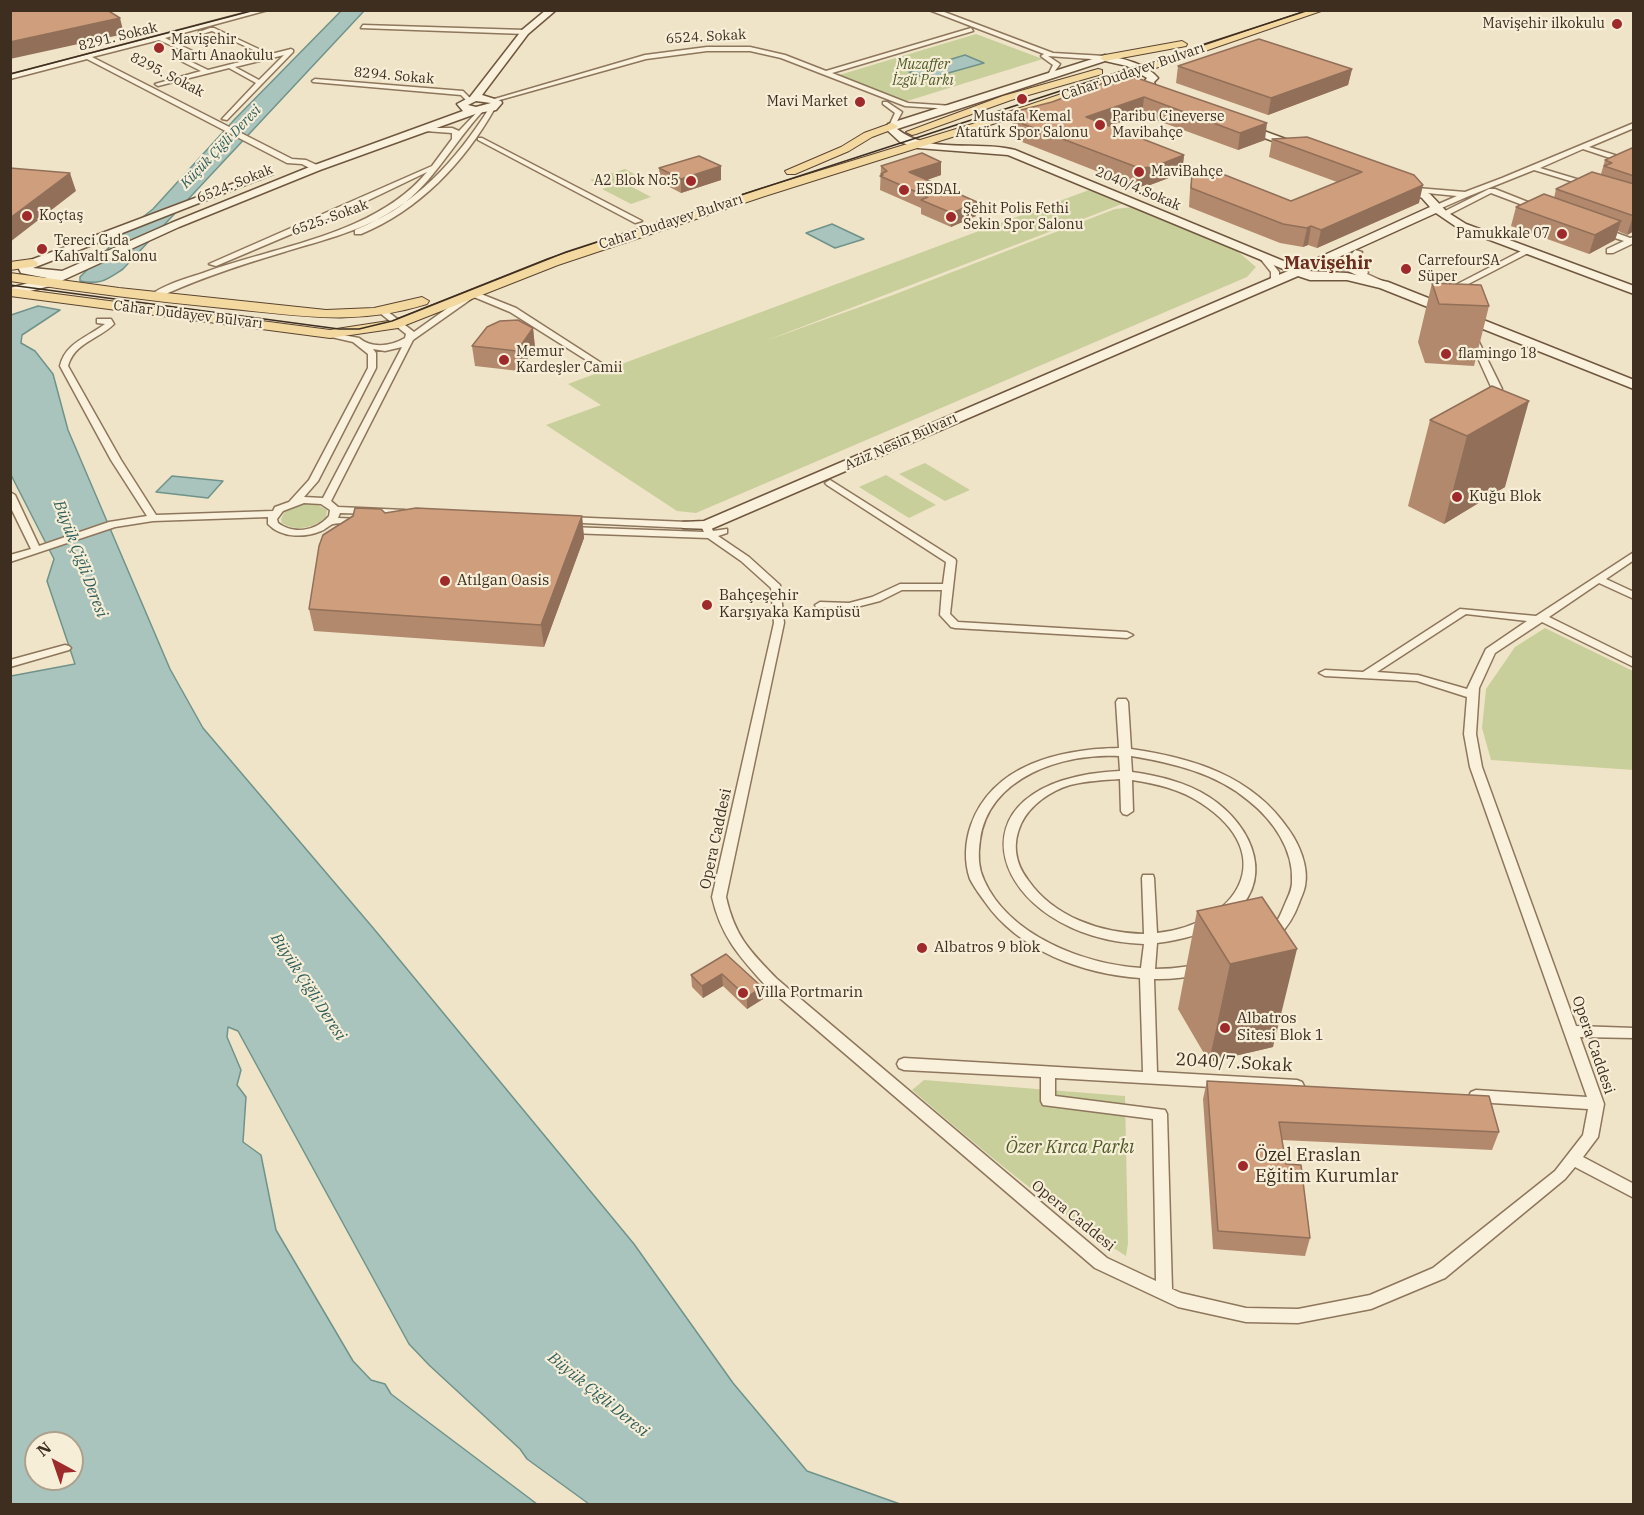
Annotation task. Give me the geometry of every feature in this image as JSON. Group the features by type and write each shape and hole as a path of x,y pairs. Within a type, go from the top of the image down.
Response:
{"main road":[{"name":"Cahar Dudayev Bulvarı","path":"10,277 152,297 343,315 384,313 412,305 548,252 791,171 895,131 1126,63 1292,10"},
{"name":"Cahar Dudayev Bulvarı","path":"10,292 330,334 398,324 553,262 831,170 983,124 1320,10"},
{"path":"1105,58 1159,50 1217,35"},
{"path":"1147,82 1186,59 1231,39"},
{"path":"1056,98 1119,92"},
{"path":"831,170 886,157 951,148"},
{"path":"10,267 32,263"}],"street":[{"name":"8291. Sokak","path":"10,79 163,40 265,10"},
{"path":"478,110 465,109 468,101 525,32 552,10"},
{"path":"516,62 535,37 563,12"},
{"path":"931,12 971,30 1053,60 1057,64 1050,74"},
{"path":"931,12 1052,55 1105,58 1126,63 1143,70 1151,89 1172,101"},
{"path":"363,27 525,32"},
{"path":"163,40 212,29 262,52"},
{"path":"825,73 971,30"},
{"path":"163,40 199,56"},
{"name":"6524. Sokak","path":"10,292 46,283 175,225 316,168 478,110 493,102 645,57 708,49 750,49 768,52 906,105 951,106"},
{"path":"158,84 291,51 225,122"},
{"name":"6524. Sokak","path":"493,102 647,61 717,53 746,53 779,59 891,105 899,112 895,131"},
{"name":"8295. Sokak","path":"92,57 103,56 225,122"},
{"path":"175,56 207,72"},
{"name":"8295. Sokak","path":"92,57 225,122"},
{"path":"895,131 951,106 1105,58"},
{"path":"229,66 260,83"},
{"name":"8294. Sokak","path":"315,81 463,93 468,101"},
{"name":"6525. Sokak","path":"184,300 180,294 188,288 347,236 377,225 404,210 429,190 450,166 493,102 499,85"},
{"path":"468,101 493,102"},
{"name":"6524. Sokak","path":"32,263 468,101"},
{"name":"6525. Sokak","path":"152,297 186,281 343,231 381,213 407,198 478,110"},
{"path":"1226,121 1309,151"},
{"path":"225,122 300,157 303,162"},
{"path":"225,122 249,140 290,161 303,162 316,168"},
{"name":"Aziz Nesin Bulvarı","path":"1325,262 1358,252 1440,211 1466,194 1631,128"},
{"path":"425,129 452,130 456,132 455,139"},
{"name":"2040/4.Sokak","path":"895,131 916,143 951,148 982,146 1011,152 1303,274"},
{"path":"480,139 638,221"},
{"path":"1583,147 1634,164"},
{"path":"186,281 185,275 345,208 434,166"},
{"path":"1534,168 1593,188"},
{"path":"1385,178 1417,190 1466,194"},
{"name":"Aziz Nesin Bulvarı","path":"1303,274 1270,284 713,531 688,525 557,524 713,531 830,483 1303,274 1440,211 1492,191 1505,180"},
{"path":"1417,190 1440,211 1462,226 1634,290"},
{"path":"1492,191 1547,211"},
{"path":"1599,229 1632,240"},
{"path":"1610,251 1632,240"},
{"path":"1426,302 1528,251"},
{"path":"1358,252 1354,256 1355,262 1369,277"},
{"path":"1263,257 1275,272 1275,279 1270,284"},
{"path":"1325,262 1369,277 1634,385"},
{"path":"32,263 24,267 25,270 49,275 67,273"},
{"path":"1303,274 1346,275 1384,285"},
{"path":"326,502 409,342 420,331 473,294 513,310 602,366"},
{"path":"384,313 388,319 410,333 409,342"},
{"path":"1462,316 1497,389"},
{"path":"100,321 108,321 110,324 73,348 64,359 64,366 116,460 153,518"},
{"path":"330,334 375,348 390,348 409,342"},
{"path":"10,559 113,524 153,518 274,514 294,502 313,481 372,368 372,353 363,344"},
{"path":"830,483 951,561 945,615 955,625 1127,635"},
{"path":"10,495 41,549"},
{"path":"294,502 311,500 326,502 335,510 417,513"},
{"path":"331,521 335,510"},
{"path":"274,514 273,524 278,529 294,533 315,530 331,521 402,524"},
{"name":"Opera Caddesi","path":"713,531 776,587 779,623 719,897 724,921 734,942 772,983 1101,1263 1178,1300 1246,1315 1298,1316 1371,1302 1439,1273 1560,1175 1590,1137 1597,1104 1476,767 1470,734 1473,688 1490,651 1634,555"},
{"path":"1598,579 1634,596"},
{"path":"820,605 849,606 876,599 900,587 948,587"},
{"path":"1365,675 1464,611 1540,618 1634,664"},
{"path":"10,664 65,648"},
{"path":"1325,673 1418,678 1473,695"},
{"path":"1122,702 1127,752 1125,775 1127,811"},
{"path":"1127,752 1179,760 1227,780 1266,808 1292,844 1299,883 1286,920 1254,950 1205,969 1147,975 1091,966 1041,946 1003,917 978,883 971,847 979,814 1002,786 1036,766 1079,754 1127,752"},
{"path":"1125,775 1163,781 1198,795 1227,816 1245,841 1251,868 1244,895 1223,917 1191,933 1151,939 1110,935 1071,922 1039,902 1018,877 1009,850 1014,825 1030,802 1056,786 1088,777 1125,775"},
{"path":"1148,878 1151,939 1147,975 1150,1077"},
{"path":"1571,1031 1634,1033"},
{"name":"2040/7.Sokak","path":"904,1064 1315,1087"},
{"path":"1048,1072 1048,1101 1160,1114 1164,1294"},
{"path":"1456,1095 1597,1104"},
{"path":"1573,1159 1634,1192"}],"green space":[{"name":"Muzaffer İzgü Parkı","path":"976,34 1043,59 904,102 839,75"},
{"path":"625,169 638,176 603,187 590,180"},
{"path":"623,182 651,197 631,204 602,189"},
{"path":"1089,190 1122,204 765,341 893,295 1115,209 1133,207 1235,249 1256,267 1247,277 696,513 677,511 546,425 601,405 568,384"},
{"path":"925,463 970,490 945,501 899,474"},
{"path":"886,475 936,505 909,518 859,487"},
{"path":"304,504 318,505 327,510 326,517 305,528 287,526 282,523 281,519 285,511"},
{"path":"1545,628 1633,671 1633,770 1491,760 1482,728 1486,689 1515,647"},
{"name":"Özer Kırca Parkı","path":"924,1080 1125,1096 1128,1243 1126,1256 1043,1198 912,1090"}],"water":[{"name":"Küçük Çiğli Deresi","path":"341,11 364,11 123,269 103,281 80,281 80,277 125,231 153,209 234,120"},
{"path":"965,55 984,63 927,79 909,72"},
{"path":"832,224 864,239 835,248 806,233"},
{"name":"Büyük Çiğli Deresi","path":"38,306 60,310 22,335 21,343 35,351 53,374 68,430 170,669 203,728 374,929 634,1244 733,1383 807,1471 900,1504 589,1504 527,1459 520,1449 409,1344 238,1031 228,1027 227,1037 241,1070 237,1085 246,1097 243,1142 261,1155 276,1230 353,1361 371,1380 385,1384 391,1394 537,1504 11,1504 11,676 75,664 47,581 54,559 11,475 11,315"},
{"path":"172,476 223,481 208,498 156,492"}],"building":[{"path":"17,10 107,10 120,18 10,42 10,12"},
{"path":"1259,39 1352,69 1271,98 1178,66"},
{"path":"1137,78 1267,123 1240,133 1144,97 1086,117 1184,155 1153,167 1139,168 1018,122 1013,116 1021,110 1052,102 1111,80"},
{"path":"1307,137 1414,175 1423,185 1321,230 1311,226 1307,228 1283,224 1191,188 1192,172 1201,175 1225,175 1291,201 1362,172 1272,139"},
{"path":"1634,148 1634,176 1604,166 1612,163 1605,160"},
{"path":"922,153 941,162 909,172 977,202 952,213 921,200 928,197 880,176 887,171 881,166"},
{"path":"699,156 721,166 681,179 659,168"},
{"path":"10,168 70,173 10,218"},
{"path":"1592,172 1634,184 1634,216 1556,189"},
{"path":"1544,194 1621,221 1595,235 1516,207"},
{"path":"1432,283 1481,285 1489,306 1439,304"},
{"path":"518,320 533,328 517,351 472,346 487,327 500,321"},
{"path":"1492,386 1529,401 1467,436 1430,420"},
{"name":"Atılgan Oasis","path":"355,508 381,509 385,513 416,508 582,516 541,625 309,609 319,546 323,535 353,516"},
{"path":"1262,897 1297,949 1230,964 1197,911"},
{"path":"726,954 762,987 747,997 722,974 702,986 691,975"},
{"name":"Özel Eraslan Eğitim Kurumlar","path":"1207,1081 1489,1096 1499,1132 1279,1122 1286,1164 1301,1165 1310,1238 1218,1231"}],"tram line":[{"path":"10,74 255,10"},
{"path":"10,285 339,329 359,329 392,321 566,252 1309,10"}],"place":[{"name":"Mavişehir ilkokulu","path":"1617,24"},
{"name":"Mavişehir Martı Anaokulu","path":"159,48"},
{"name":"Mustafa Kemal Atatürk Spor Salonu","path":"1022,99"},
{"name":"Mavi Market","path":"860,102"},
{"name":"Paribu Cineverse Mavibahçe","path":"1100,125"},
{"name":"MaviBahçe","path":"1139,172"},
{"name":"A2 Blok No:5","path":"691,181"},
{"name":"ESDAL","path":"904,190"},
{"name":"Koçtaş","path":"27,216"},
{"name":"Şehit Polis Fethi Sekin Spor Salonu","path":"951,217"},
{"name":"Pamukkale 07","path":"1562,234"},
{"name":"Tereci Gıda Kahvaltı Salonu","path":"42,249"},
{"name":"CarrefourSA Süper","path":"1406,269"},
{"name":"flamingo 18","path":"1446,354"},
{"name":"Memur Kardeşler Camii","path":"504,360"},
{"name":"Kuğu Blok","path":"1457,497"},
{"name":"Atılgan Oasis","path":"445,581"},
{"name":"Bahçeşehir Karşıyaka Kampüsü","path":"707,605"},
{"name":"Albatros 9 blok","path":"922,948"},
{"name":"Villa Portmarin","path":"743,993"},
{"name":"Albatros Sitesi Blok 1","path":"1225,1028"},
{"name":"Özel Eraslan Eğitim Kurumlar","path":"1243,1166"}],"district":[{"name":"Mavişehir","path":"1328,264"}]}
